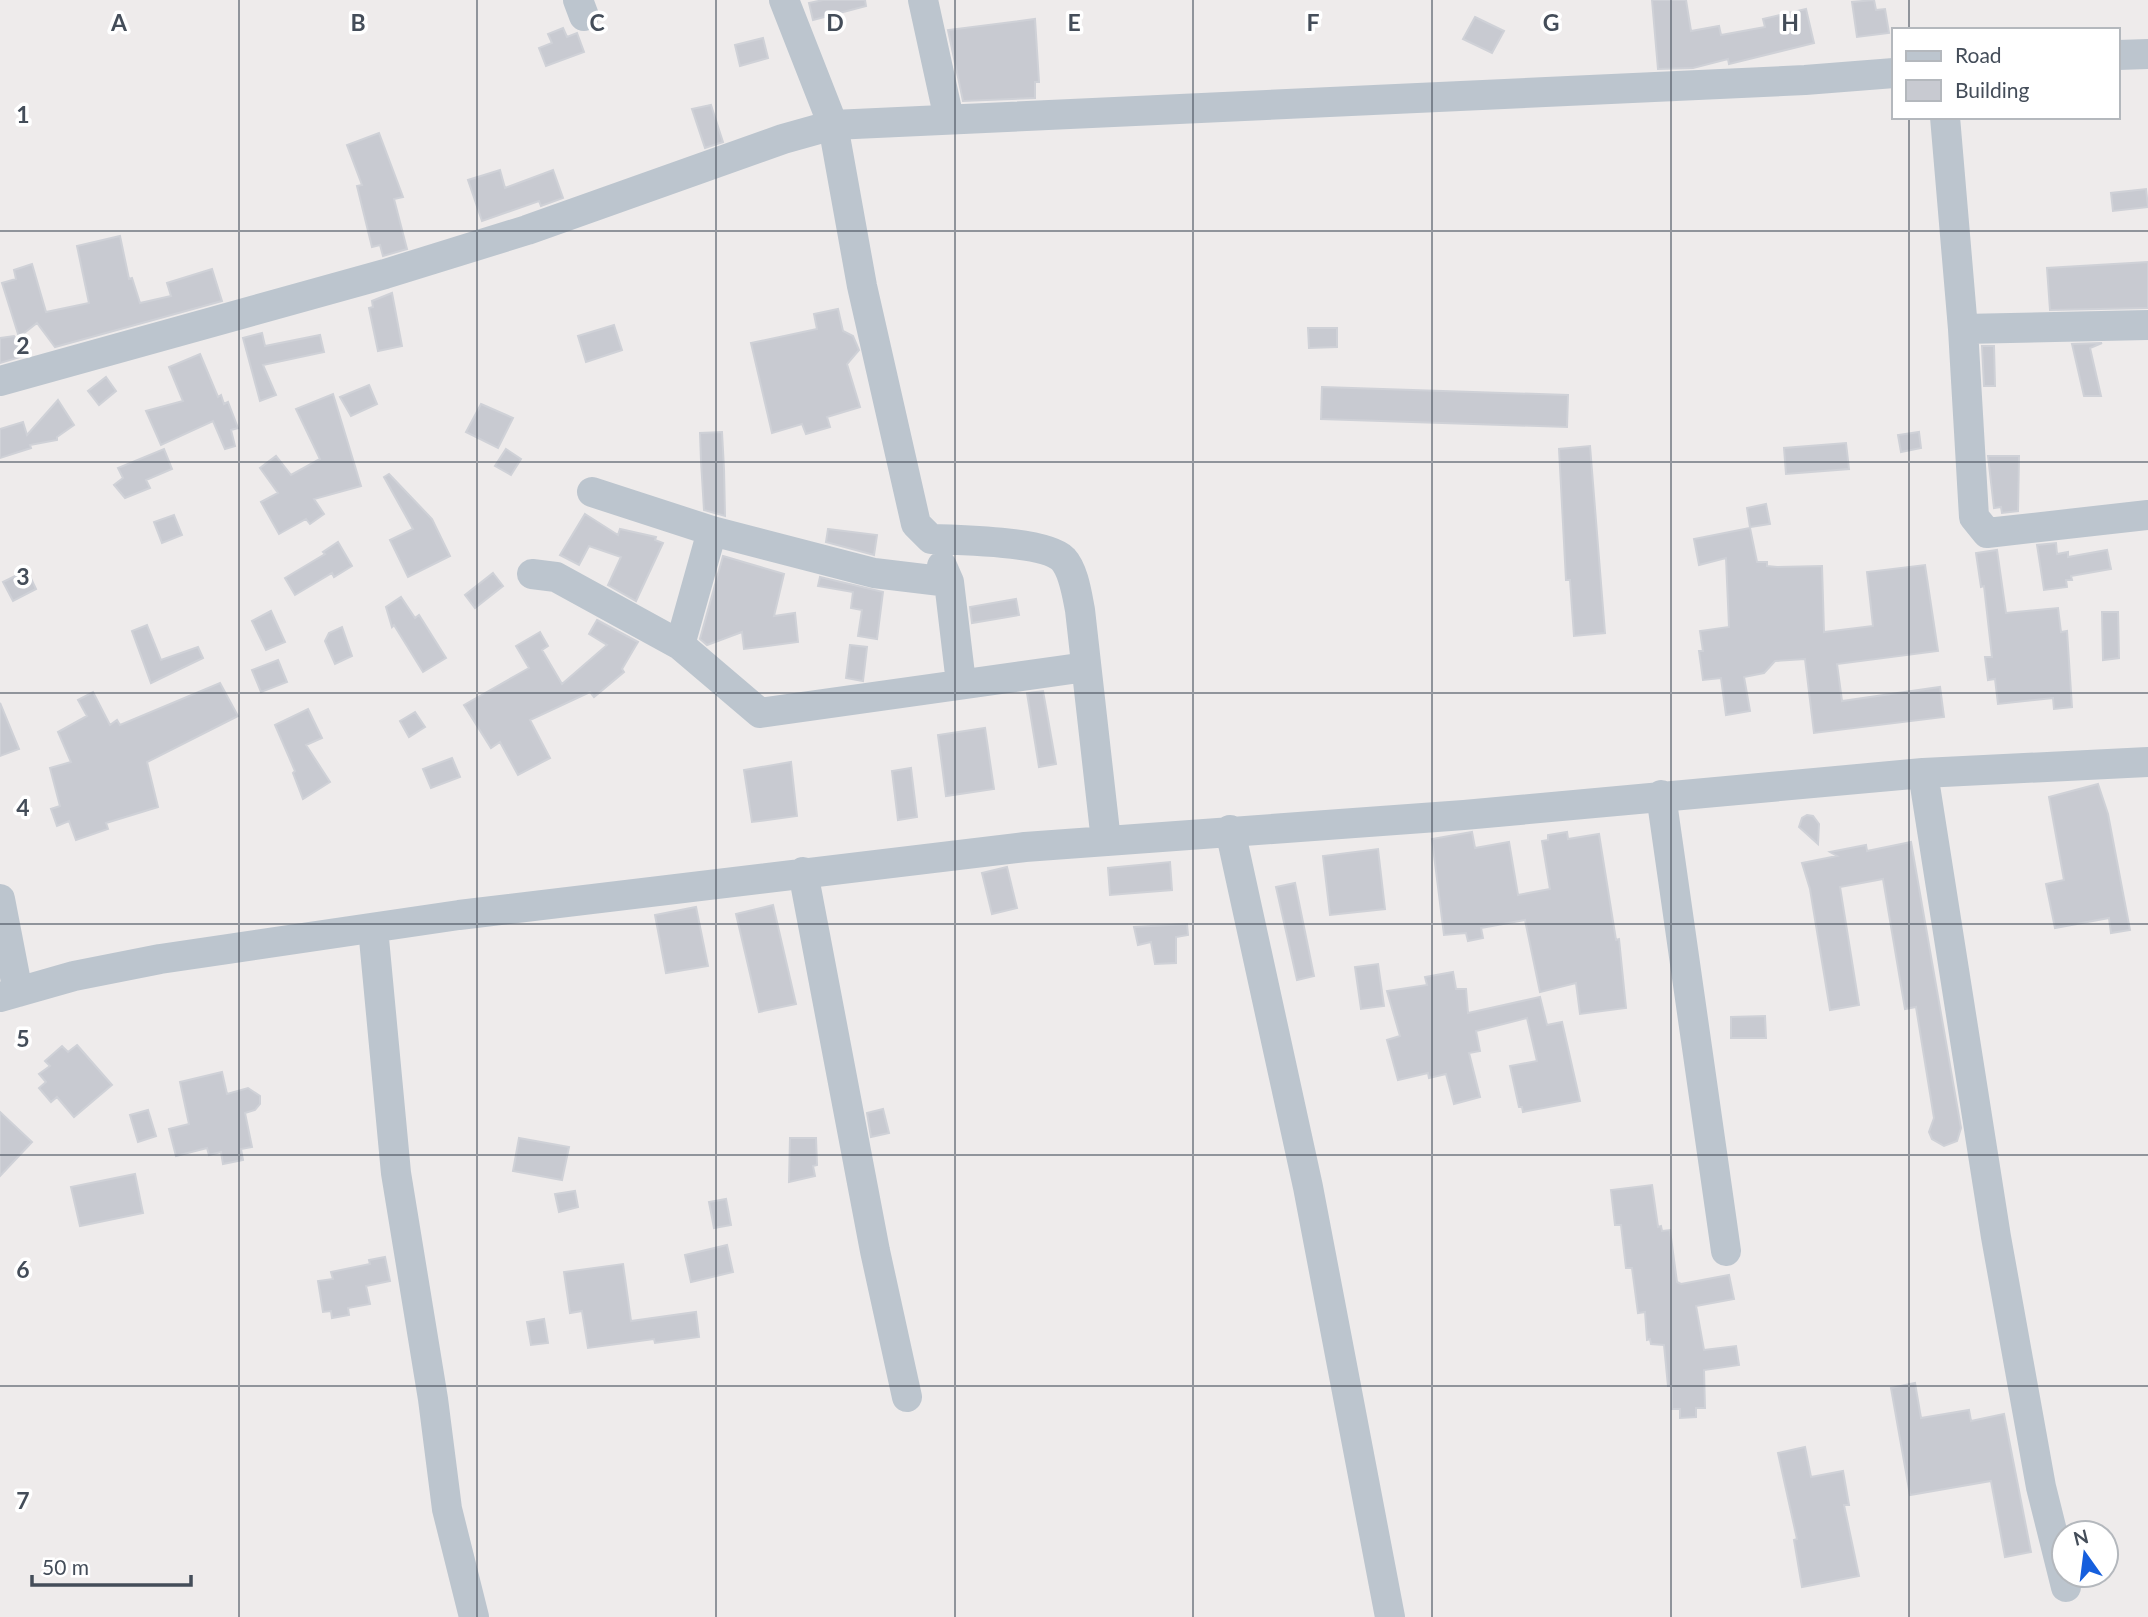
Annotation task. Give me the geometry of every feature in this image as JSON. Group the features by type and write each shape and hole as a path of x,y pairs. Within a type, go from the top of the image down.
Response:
{"street":[{"path":"784,0 833,125 846,206 906,492 916,524 931,539 949,582 961,683"},
{"path":"923,0 949,119"},
{"path":"2120,55 2148,54"},
{"path":"0,382 411,266 527,230 783,139 833,125 1792,81 1892,73"},
{"path":"1945,119 1963,329 1974,517 1987,533 2148,515"},
{"path":"1963,329 2148,325"},
{"path":"592,492 712,531 874,573 949,582"},
{"path":"680,645 712,531"},
{"path":"931,539 988,541 1050,551 1064,560 1074,583 1106,841"},
{"path":"532,575 556,578 680,645 760,713 1086,667"},
{"path":"0,899 9,994 74,976 160,959 373,928 803,872 1230,830 1464,815 1923,773 2148,762"},
{"path":"1923,773 1996,1237 2041,1487 2050,1523"},
{"path":"1661,795 1726,1251"},
{"path":"1230,830 1308,1187 1390,1617"},
{"path":"803,872 874,1251 907,1397"},
{"path":"373,928 396,1173 433,1399 447,1509 474,1617"}],"building":[{"path":"823,0 865,0 866,6 813,20 809,3"},
{"path":"1652,0 1686,0 1691,31 1719,26 1721,35 1765,27 1763,19 1806,9 1814,43 1729,64 1728,59 1693,68 1658,69"},
{"path":"1874,0 1876,10 1885,9 1889,33 1857,37 1852,2"},
{"path":"1475,17 1504,31 1492,53 1463,39"},
{"path":"1035,19 1039,82 1035,82 1035,98 963,101 948,30"},
{"path":"563,28 567,37 577,33 584,52 546,66 539,48 552,43 548,34"},
{"path":"763,38 768,58 740,66 735,45"},
{"path":"711,105 723,142 705,148 692,109"},
{"path":"379,133 403,197 394,199 407,249 383,256 380,245 372,247 357,186 362,185 347,145"},
{"path":"500,170 505,188 553,170 563,198 541,206 539,201 482,221 468,180"},
{"path":"2146,189 2148,207 2113,211 2111,193"},
{"path":"120,236 129,279 132,278 140,303 171,296 167,283 212,269 222,301 55,347 37,323 19,337 2,283 16,279 14,270 32,264 46,312 89,303 77,246"},
{"path":"2148,262 2148,308 2050,310 2047,268"},
{"path":"392,293 402,346 378,351 369,308 373,307 372,301"},
{"path":"838,309 843,331 853,336 859,350 847,364 860,407 827,417 830,427 806,434 802,424 772,433 751,343 817,329 814,314"},
{"path":"614,325 622,350 586,362 578,336"},
{"path":"1308,328 1337,328 1337,347 1309,348"},
{"path":"262,333 265,346 320,335 324,352 263,365 276,395 260,401 243,338"},
{"path":"14,336 27,355 0,363 0,338"},
{"path":"2102,343 2090,348 2101,396 2084,396 2072,344"},
{"path":"1982,346 1994,346 1995,386 1984,386"},
{"path":"200,354 218,397 221,395 224,404 228,402 238,428 231,430 235,446 225,449 213,421 161,445 146,411 183,401 169,367"},
{"path":"106,377 116,391 99,405 88,391"},
{"path":"369,385 377,404 351,416 340,397"},
{"path":"1322,387 1568,395 1567,427 1321,419"},
{"path":"333,394 361,486 314,499 324,514 310,524 306,519 279,534 261,502 278,493 260,468 276,456 291,475 320,459 296,409"},
{"path":"58,400 74,425 57,437 57,440 30,445 31,448 0,458 0,429 23,422 27,435"},
{"path":"481,404 513,418 498,448 466,432"},
{"path":"722,432 725,516 704,510 700,433"},
{"path":"1919,432 1921,448 1901,452 1898,435"},
{"path":"1846,443 1849,469 1786,474 1784,448"},
{"path":"1590,446 1605,633 1574,636 1570,580 1566,580 1559,449"},
{"path":"164,449 172,469 146,480 150,488 125,498 114,485 123,478 118,468"},
{"path":"506,449 521,459 511,475 495,466"},
{"path":"1988,456 2019,456 2018,511 2002,513 2001,507 1994,508"},
{"path":"389,474 432,519 450,556 408,577 390,540 413,529 384,477"},
{"path":"1766,504 1770,524 1750,527 1747,508"},
{"path":"585,514 618,535 620,529 656,537 655,540 663,543 636,601 608,585 621,557 589,546 579,565 560,555"},
{"path":"174,515 182,535 162,543 154,522"},
{"path":"1750,528 1757,562 1767,562 1767,566 1777,567 1822,566 1824,632 1873,626 1867,572 1925,565 1938,651 1837,664 1842,701 1940,687 1944,717 1814,733 1805,659 1775,661 1764,673 1744,677 1750,711 1726,715 1721,678 1703,680 1699,651 1703,651 1700,631 1729,627 1726,558 1699,565 1694,539"},
{"path":"828,529 877,535 874,555 826,542"},
{"path":"338,542 352,566 334,577 332,573 295,595 285,578 325,554 323,552"},
{"path":"2056,543 2057,554 2068,552 2068,557 2107,550 2111,569 2071,576 2072,580 2066,580 2067,587 2044,590 2037,545"},
{"path":"1997,550 2006,613 2058,608 2061,632 2067,631 2072,707 2054,709 2053,698 1998,704 1995,679 1988,680 1985,657 1992,657 1984,586 1981,587 1976,553"},
{"path":"723,556 784,574 774,616 795,613 798,642 744,649 742,632 707,645 700,639"},
{"path":"27,570 36,589 13,601 3,582"},
{"path":"493,573 503,586 475,608 465,595"},
{"path":"820,577 883,592 877,639 858,636 862,610 851,608 853,592 818,586"},
{"path":"401,597 415,618 419,615 446,658 423,672 394,625 392,627 386,607"},
{"path":"1016,599 1019,615 972,623 970,607"},
{"path":"271,611 285,642 266,650 252,621"},
{"path":"2102,612 2118,612 2119,658 2103,660"},
{"path":"597,620 638,642 622,669 624,672 594,697 590,692 530,720 550,758 518,775 500,742 491,748 464,705 529,668 516,646 540,632 548,646 542,650 562,684 607,645 589,634"},
{"path":"147,625 161,660 198,647 203,658 151,683 132,631"},
{"path":"342,627 352,656 335,664 325,641 329,633"},
{"path":"850,645 867,647 863,681 846,678"},
{"path":"278,660 287,682 261,692 252,670"},
{"path":"220,683 238,716 147,762 158,807 106,823 108,829 76,840 69,821 57,826 51,809 60,806 50,768 71,762 58,732 87,716 78,700 93,692 110,725 117,720 120,725"},
{"path":"1043,691 1056,764 1039,767 1027,693"},
{"path":"0,703 19,749 0,756"},
{"path":"308,709 322,738 306,745 330,782 303,799 293,773 295,771 275,725"},
{"path":"415,712 425,727 409,737 400,721"},
{"path":"985,728 994,789 946,796 938,735"},
{"path":"452,758 460,777 431,788 423,769"},
{"path":"791,762 797,816 752,822 744,770"},
{"path":"911,768 917,817 898,820 892,771"},
{"path":"2098,784 2108,814 2130,930 2111,933 2109,918 2055,928 2046,884 2064,880 2049,797"},
{"path":"1813,816 1819,824 1818,844 1799,827 1802,818"},
{"path":"1472,832 1475,848 1509,842 1518,895 1550,889 1542,841 1548,840 1548,835 1567,832 1568,839 1599,834 1616,940 1619,939 1626,1008 1580,1014 1576,983 1540,992 1525,920 1481,928 1483,938 1468,941 1466,933 1444,935 1432,839"},
{"path":"1911,842 1961,1128 1957,1141 1944,1146 1932,1139 1929,1132 1934,1118 1916,1007 1905,1009 1883,879 1840,887 1859,1005 1830,1010 1810,889 1802,863 1837,856 1830,852 1866,845 1867,851"},
{"path":"1378,849 1385,909 1330,915 1323,856"},
{"path":"1170,862 1172,890 1110,895 1108,868"},
{"path":"1007,867 1017,908 992,914 982,873"},
{"path":"1295,883 1314,976 1297,980 1276,887"},
{"path":"773,905 796,1004 759,1012 736,914"},
{"path":"696,907 708,966 666,973 655,915"},
{"path":"1187,924 1188,935 1176,937 1176,963 1155,964 1151,942 1138,945 1134,927"},
{"path":"1378,964 1384,1006 1361,1009 1355,967"},
{"path":"1453,972 1456,989 1466,989 1468,1013 1540,997 1547,1025 1562,1022 1580,1101 1523,1112 1522,1107 1519,1107 1510,1066 1537,1061 1527,1018 1476,1031 1480,1051 1469,1053 1480,1097 1454,1104 1446,1074 1429,1078 1428,1073 1398,1080 1387,1040 1400,1036 1387,991 1427,985 1425,977"},
{"path":"1765,1016 1766,1038 1731,1038 1731,1017"},
{"path":"77,1045 112,1085 74,1117 57,1097 51,1102 39,1088 46,1082 39,1074 50,1066 45,1061 62,1046 68,1052"},
{"path":"222,1072 227,1094 248,1088 260,1096 260,1104 255,1110 245,1113 252,1147 241,1149 243,1160 223,1164 221,1152 209,1155 207,1148 176,1156 169,1129 189,1124 180,1082"},
{"path":"883,1109 889,1133 871,1137 867,1113"},
{"path":"148,1110 156,1136 138,1142 130,1115"},
{"path":"0,1112 32,1142 0,1176"},
{"path":"519,1138 569,1147 562,1180 513,1171"},
{"path":"790,1138 816,1138 817,1165 813,1166 815,1176 789,1182"},
{"path":"135,1174 143,1213 80,1226 71,1187"},
{"path":"1652,1185 1658,1227 1661,1226 1662,1231 1670,1230 1677,1282 1681,1284 1729,1275 1734,1299 1696,1306 1704,1350 1736,1346 1739,1365 1704,1370 1705,1408 1696,1408 1696,1417 1680,1418 1680,1409 1672,1409 1672,1386 1668,1386 1664,1345 1651,1344 1650,1339 1647,1340 1645,1312 1638,1313 1632,1268 1626,1268 1621,1225 1615,1225 1611,1190"},
{"path":"575,1191 578,1207 559,1212 555,1194"},
{"path":"726,1199 731,1225 714,1228 709,1202"},
{"path":"727,1245 733,1272 691,1282 685,1255"},
{"path":"385,1257 390,1281 366,1286 370,1304 348,1308 349,1315 332,1318 331,1311 323,1312 318,1281 333,1279 331,1272 370,1264 369,1260"},
{"path":"623,1264 631,1321 696,1312 699,1337 655,1343 654,1339 588,1348 582,1311 570,1313 564,1272"},
{"path":"544,1319 548,1343 531,1345 527,1322"},
{"path":"1915,1383 1921,1418 1969,1410 1971,1421 2004,1414 2031,1552 2005,1557 1991,1481 1910,1495 1891,1388"},
{"path":"1805,1447 1811,1477 1843,1471 1849,1505 1844,1505 1859,1576 1802,1587 1794,1540 1797,1539 1778,1453"}]}
